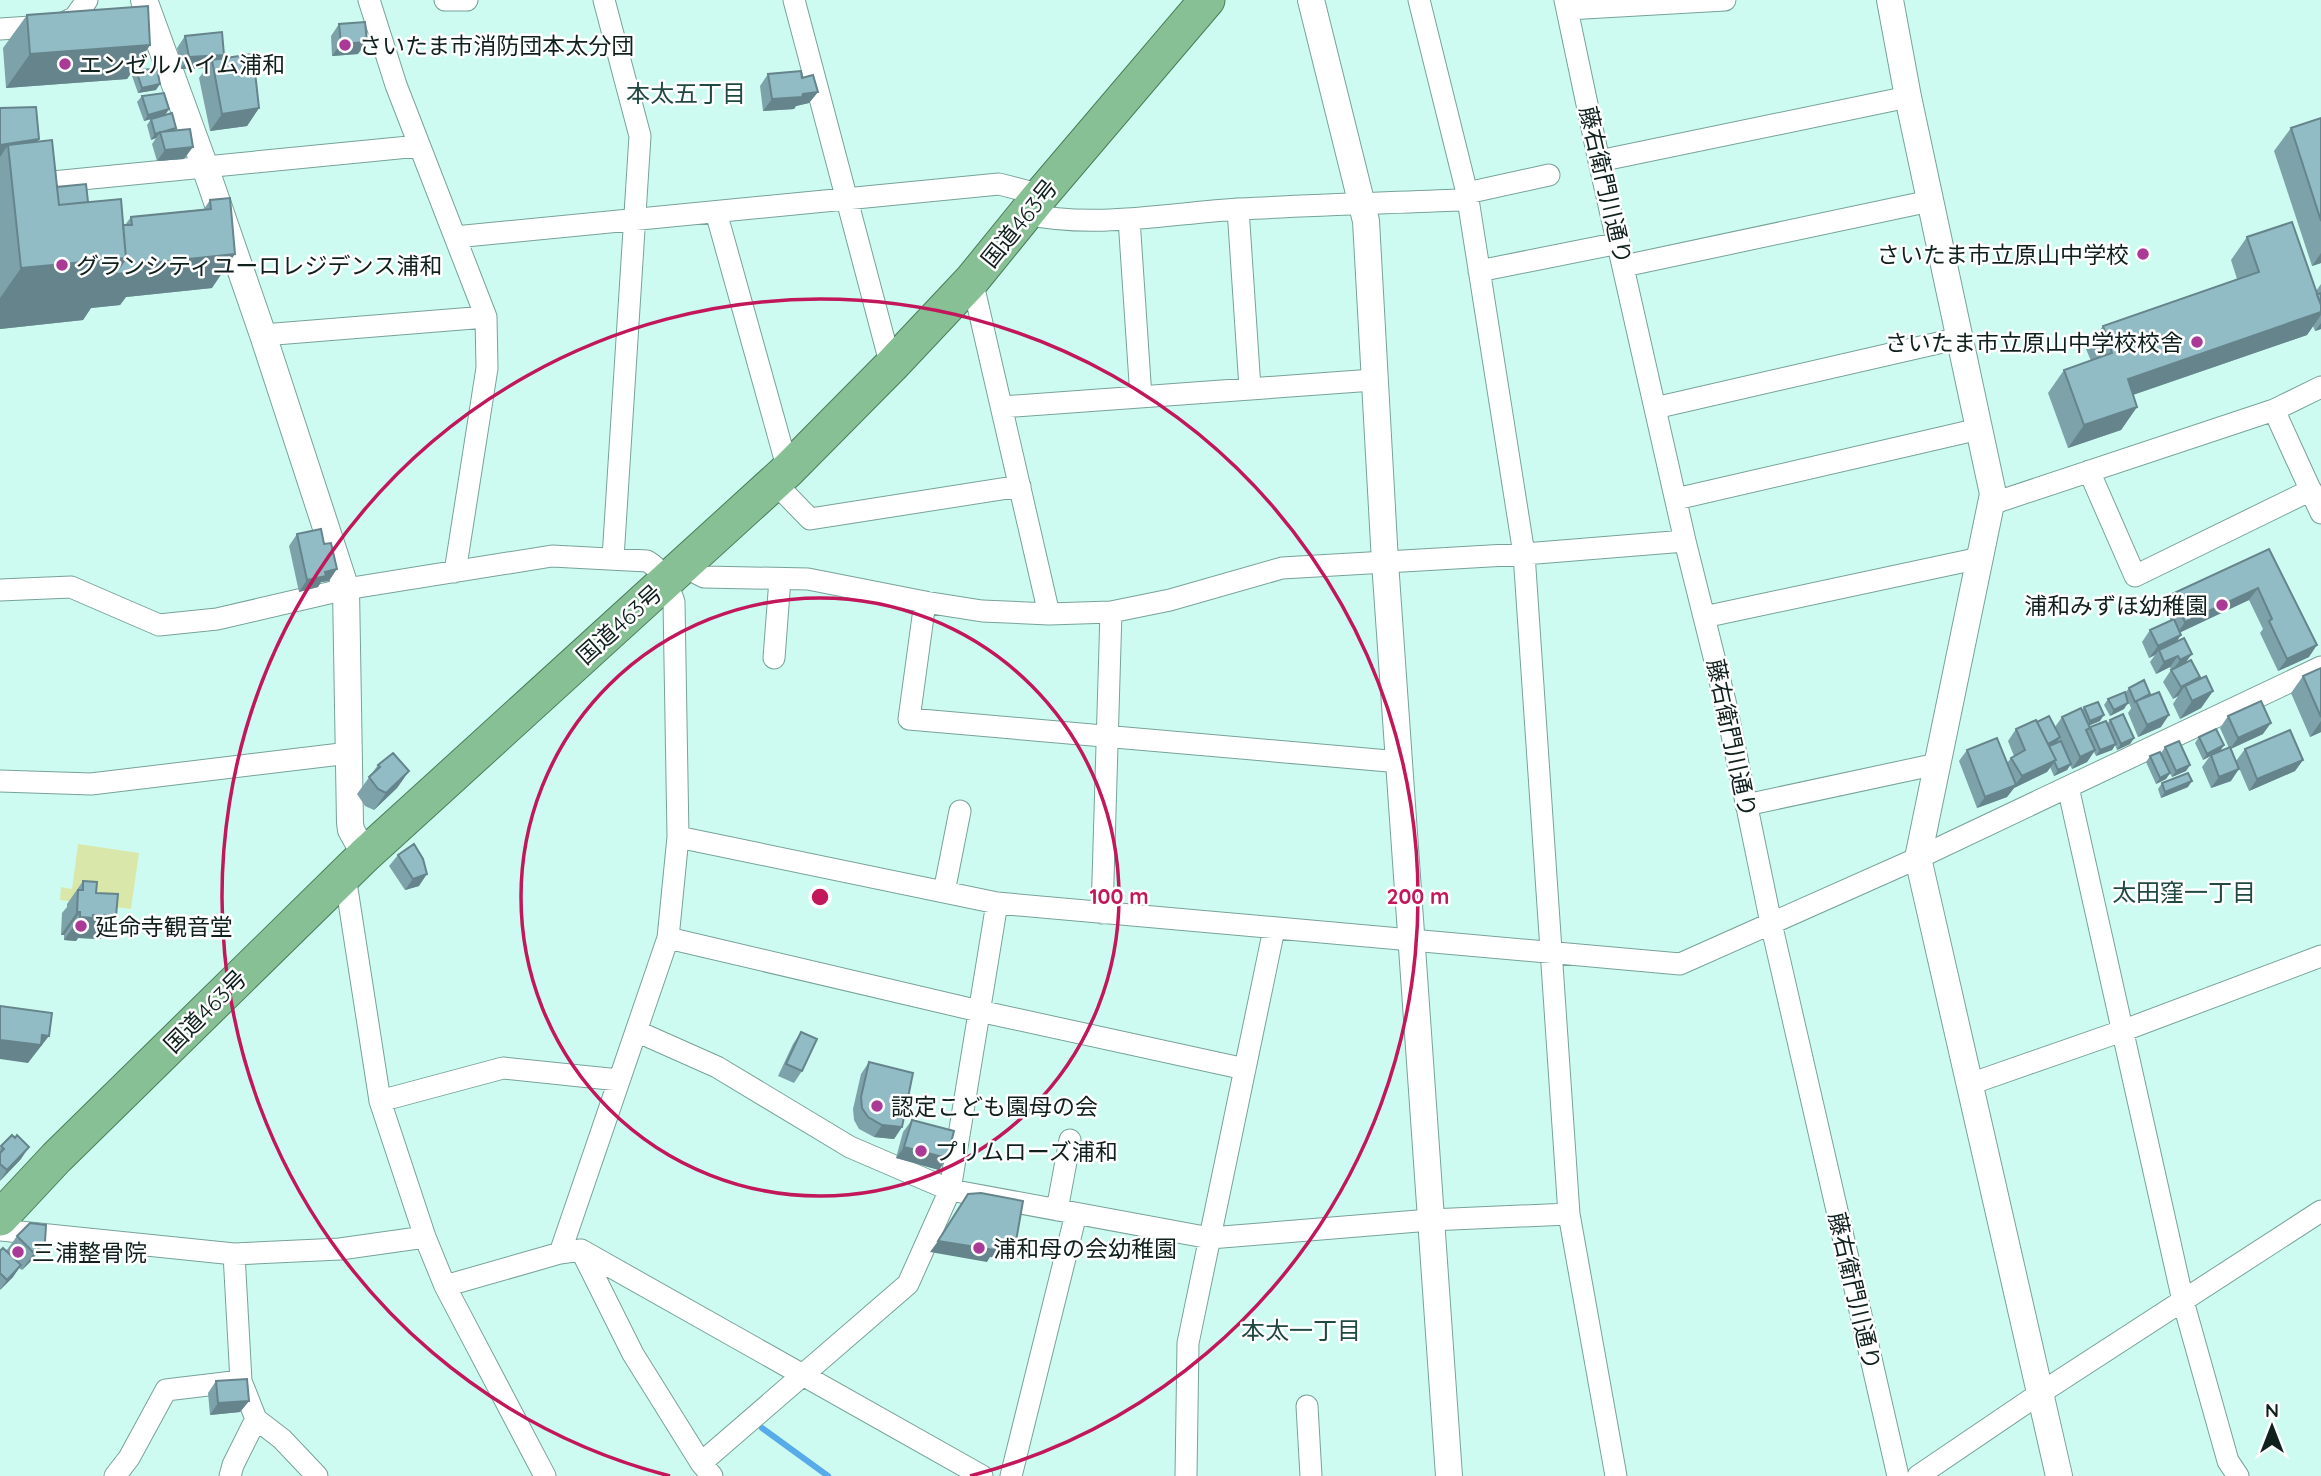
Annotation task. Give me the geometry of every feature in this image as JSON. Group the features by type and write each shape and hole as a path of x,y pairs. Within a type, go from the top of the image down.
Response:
{"highway":[{"name":"国道463号","path":"0,1218 56,1158 267,949 355,865 781,476 891,366 972,280 1207,0"}],"street":[{"path":"0,29 60,25 75,18 87,0"},
{"path":"144,0 263,335 346,589 350,823 380,1101 425,1237 445,1286 544,1476"},
{"path":"369,0 396,85 486,317 487,368 455,572"},
{"path":"445,0 467,0"},
{"path":"604,0 640,136 613,558"},
{"path":"794,0 891,366"},
{"path":"1311,0 1366,220 1385,562 1449,1476"},
{"path":"1419,0 1467,193 1524,554 1569,1214 1616,1476"},
{"path":"1566,5 1725,0"},
{"path":"1890,0 1908,97 1993,494 1918,858 2059,1476"},
{"name":"藤右衛門川通り","path":"1566,5 1599,161 1898,1476"},
{"path":"1599,161 1908,97"},
{"path":"0,187 419,146"},
{"path":"455,237 999,184 1034,204 1048,218 1129,219 1238,209 1460,200 1467,193 1549,175"},
{"path":"1624,266 1930,201"},
{"path":"1238,209 1250,388"},
{"path":"716,212 781,476 810,519 1020,486"},
{"path":"1129,219 1142,397"},
{"path":"1479,271 1619,243"},
{"path":"972,280 1049,614"},
{"path":"263,335 486,317"},
{"path":"1655,408 1960,338"},
{"path":"1002,407 1373,380"},
{"path":"1991,504 2274,410 2321,387"},
{"path":"2274,410 2321,513"},
{"path":"1676,499 1979,429"},
{"path":"2089,471 2135,576 2311,490"},
{"path":"0,590 71,587 159,625 216,619 346,589 552,556 647,561 675,574 704,578 808,579 982,611 1049,614 1111,612 1170,600 1282,568 1524,554 1685,541"},
{"path":"1704,617 1980,558"},
{"path":"559,1253 668,938 678,837 675,574"},
{"path":"774,658 780,579"},
{"path":"925,602 909,719 1401,762"},
{"path":"1102,913 1111,612"},
{"path":"678,837 997,903 1680,964 1918,858 2321,667"},
{"path":"0,781 91,784 349,753"},
{"path":"1746,805 1937,764"},
{"path":"2068,786 2183,1301 2228,1461 2238,1476"},
{"path":"944,892 960,811"},
{"path":"581,1250 633,1353 706,1470 801,1375 908,1284 950,1190 997,903"},
{"path":"1186,1476 1188,1343 1274,929"},
{"path":"668,938 979,1011 1245,1069"},
{"path":"1970,1084 2122,1031 2321,956"},
{"path":"636,1031 717,1067 850,1147 950,1190 1210,1238 1430,1220 1569,1214"},
{"path":"380,1101 503,1068 619,1080"},
{"path":"1011,1476 1066,1212 1070,1140"},
{"path":"1918,1476 2321,1211"},
{"path":"0,1230 234,1254 340,1249 425,1237"},
{"path":"445,1286 559,1253 581,1250 982,1476"},
{"path":"234,1254 241,1381 256,1419 282,1439 317,1476"},
{"path":"115,1476 129,1458 166,1390 241,1381"},
{"path":"1307,1406 1311,1476"},
{"path":"230,1476 256,1419"}],"green space":[{"path":"78,844 139,853 131,909 60,900 61,887 72,889"}],"building":[{"path":"148,6 150,45 30,54 27,15"},
{"path":"365,22 367,42 341,44 339,24"},
{"path":"222,32 224,55 189,57 185,36"},
{"path":"253,54 259,108 222,114 212,60"},
{"path":"157,69 160,84 142,88 136,70"},
{"path":"801,71 802,78 813,75 818,92 803,94 802,97 772,99 768,74"},
{"path":"164,93 169,109 148,115 142,96"},
{"path":"36,107 39,139 0,145 0,108"},
{"path":"172,113 176,128 155,134 151,119"},
{"path":"2321,118 2321,221 2291,128"},
{"path":"190,129 193,147 165,150 160,132"},
{"path":"52,140 59,205 121,199 126,258 21,268 8,145"},
{"path":"86,184 88,202 59,205 57,187"},
{"path":"230,198 235,254 143,264 144,271 115,274 126,258 123,225 132,225 131,217 211,209 210,200"},
{"name":"さいたま市立原山中学校校舎","path":"2292,222 2321,305 2321,312 2128,379 2137,407 2084,425 2064,370 2112,353 2103,326 2259,272 2247,237"},
{"path":"321,529 324,544 331,543 337,569 325,572 326,576 307,580 297,534"},
{"path":"2269,549 2317,645 2287,659 2269,621 2272,619 2258,588 2185,622 2172,594"},
{"path":"2174,619 2181,635 2158,646 2150,630"},
{"path":"2184,638 2192,654 2180,660 2178,656 2164,662 2159,650"},
{"path":"2191,660 2200,677 2181,687 2171,670"},
{"path":"2321,668 2321,717 2303,676"},
{"path":"2206,676 2213,691 2192,701 2185,686"},
{"path":"2144,680 2150,694 2135,702 2129,688"},
{"path":"2125,692 2128,703 2114,710 2108,699"},
{"path":"2159,692 2169,715 2147,725 2136,701"},
{"path":"2261,701 2271,723 2238,738 2228,716"},
{"path":"2098,702 2104,715 2090,721 2084,707"},
{"path":"2081,708 2090,728 2086,730 2095,750 2080,757 2062,717"},
{"path":"2123,714 2134,738 2121,744 2110,720"},
{"path":"2049,716 2060,737 2048,744 2037,722"},
{"path":"2036,720 2056,760 2022,776 2011,758 2025,750 2016,729"},
{"path":"2106,721 2116,744 2100,750 2090,727"},
{"path":"2216,729 2224,745 2207,754 2199,737"},
{"path":"2290,730 2303,760 2257,779 2245,749"},
{"path":"1997,738 2016,785 1985,797 1967,750"},
{"path":"2061,741 2071,764 2058,770 2049,746"},
{"path":"2179,741 2190,765 2176,771 2165,747"},
{"path":"2230,747 2239,769 2219,777 2211,755"},
{"path":"2160,752 2170,773 2160,778 2150,756"},
{"path":"393,753 409,771 386,793 378,789 369,777 380,767 378,765"},
{"path":"2188,773 2192,781 2165,792 2162,783"},
{"path":"414,844 423,859 427,874 413,879 398,855"},
{"path":"83,881 97,882 96,893 118,894 116,916 80,917 80,912 77,912 78,890 83,890"},
{"path":"0,1006 52,1013 49,1036 42,1035 41,1045 0,1040"},
{"path":"801,1032 817,1039 802,1071 786,1064"},
{"path":"869,1062 913,1073 902,1127 882,1125 868,1117 862,1108 861,1097"},
{"path":"912,1120 954,1131 947,1158 904,1147"},
{"path":"12,1135 15,1138 17,1135 29,1147 7,1170 0,1164 0,1153 4,1149 1,1146"},
{"path":"981,1193 1023,1201 1015,1247 996,1245 995,1250 938,1241 968,1194"},
{"path":"30,1223 46,1225 45,1242 34,1253 17,1236"},
{"path":"3,1248 21,1265 7,1280 0,1273 0,1251"},
{"path":"247,1379 249,1401 218,1403 216,1381"}],"waterway":[{"path":"762,1428 828,1476"}],"place":[{"name":"さいたま市消防団本太分団","path":"345,45"},
{"name":"エンゼルハイム浦和","path":"65,64"},
{"name":"さいたま市立原山中学校","path":"2143,254"},
{"name":"グランシティユーロレジデンス浦和","path":"62,265"},
{"name":"さいたま市立原山中学校校舎","path":"2197,342"},
{"name":"浦和みずほ幼稚園","path":"2222,605"},
{"name":"延命寺観音堂","path":"81,926"},
{"name":"認定こども園母の会","path":"877,1106"},
{"name":"プリムローズ浦和","path":"921,1151"},
{"name":"浦和母の会幼稚園","path":"979,1248"},
{"name":"三浦整骨院","path":"18,1252"}],"district":[{"name":"本太五丁目","path":"686,93"},
{"name":"太田窪一丁目","path":"2184,892"},
{"name":"本太一丁目","path":"1301,1330"}]}
